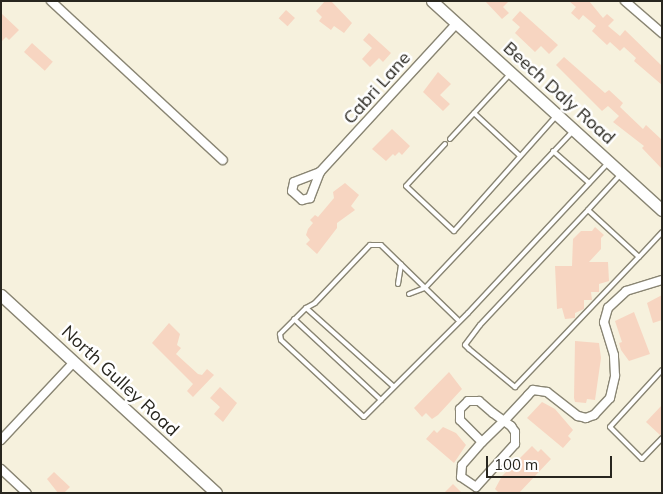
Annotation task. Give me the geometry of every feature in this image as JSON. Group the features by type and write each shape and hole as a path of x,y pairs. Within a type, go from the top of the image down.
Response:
{"main road":[{"name":"Beech Daly Road","path":"432,1 662,210"},
{"name":"North Gulley Road","path":"1,295 216,493"}],"street":[{"path":"51,1 223,160"},
{"path":"625,1 662,33"},
{"name":"Cabri Lane","path":"320,172 456,24"},
{"path":"482,442 460,420 460,409 468,401 479,401 504,421 515,432 515,444 476,487 468,485 460,471 482,442 504,421 528,395 537,390 560,400 578,416 586,418 594,415 606,404 615,382 614,355 604,322 608,308 626,291 662,280"},
{"path":"1,440 74,362"},
{"path":"1,469 27,493"}],"lane":[{"path":"450,138 511,73"},
{"path":"474,113 519,155"},
{"path":"445,144 406,186 454,231 516,163 519,155 557,115"},
{"path":"409,294 425,288 574,130"},
{"path":"553,151 589,183"},
{"path":"458,320 382,245 370,245 315,303 306,308 280,334 281,340 288,347 364,417 458,320 609,162"},
{"path":"621,173 480,326 465,345 515,387 662,232"},
{"path":"588,210 639,257"},
{"path":"398,284 401,264"},
{"path":"306,308 393,386"},
{"path":"294,320 381,400"},
{"path":"662,370 610,427 642,459 662,438"}],"building":[{"path":"325,1 331,1 352,23 344,33 334,26 331,30 319,21 322,17 316,11"},
{"path":"485,1 509,1 503,7 509,13 502,19"},
{"path":"569,1 589,1 603,18 607,14 614,20 608,26 620,36 625,30 662,66 662,85 634,61 636,58 624,47 620,51 610,42 607,45 592,31 596,26 583,15 579,20 571,13 576,7"},
{"path":"286,10 295,18 288,26 279,18"},
{"path":"520,11 558,45 549,54 541,46 535,52 515,33 520,27 512,20"},
{"path":"1,13 19,30 9,40 6,37 1,42"},
{"path":"369,33 391,53 383,62 379,58 370,67 362,59 372,48 363,40"},
{"path":"32,43 53,62 45,71 24,52"},
{"path":"564,57 605,93 609,90 623,103 620,107 643,129 646,125 662,140 662,169 642,148 644,146 613,122 619,116 608,106 602,111 556,65"},
{"path":"438,72 451,84 440,95 450,104 443,111 423,92"},
{"path":"392,129 410,146 402,155 399,152 395,156 393,154 386,161 372,149"},
{"path":"345,183 359,195 351,206 355,210 337,223 337,228 317,254 306,244 310,240 306,235 308,229 313,223 310,220 315,215 318,217 334,198 333,192"},
{"path":"595,227 604,235 601,238 601,249 589,262 608,262 609,281 599,284 599,292 591,292 592,300 584,300 584,309 575,313 575,318 565,319 562,308 557,309 555,266 572,266 573,239 581,231 592,231"},
{"path":"662,295 662,320 653,323 647,303"},
{"path":"634,312 650,354 629,361 621,350 619,343 622,342 615,321"},
{"path":"169,323 180,334 177,345 181,348 176,354 198,374 202,375 207,369 214,375 193,397 187,391 193,384 152,343"},
{"path":"575,341 599,343 601,358 595,400 587,399 586,403 575,402 574,398"},
{"path":"449,372 462,389 438,415 432,419 426,413 422,417 414,408"},
{"path":"220,387 237,403 223,422 214,414 220,407 210,398"},
{"path":"542,402 555,409 573,430 568,436 571,439 563,448 527,418"},
{"path":"662,405 662,434 660,435 646,422"},
{"path":"443,427 456,433 466,445 454,463 426,439 434,430 437,433"},
{"path":"532,446 538,452 541,449 551,459 519,493 499,493 495,489 502,476"},
{"path":"54,472 70,487 64,493 58,493 47,479"},
{"path":"453,484 462,493 444,493"}]}
